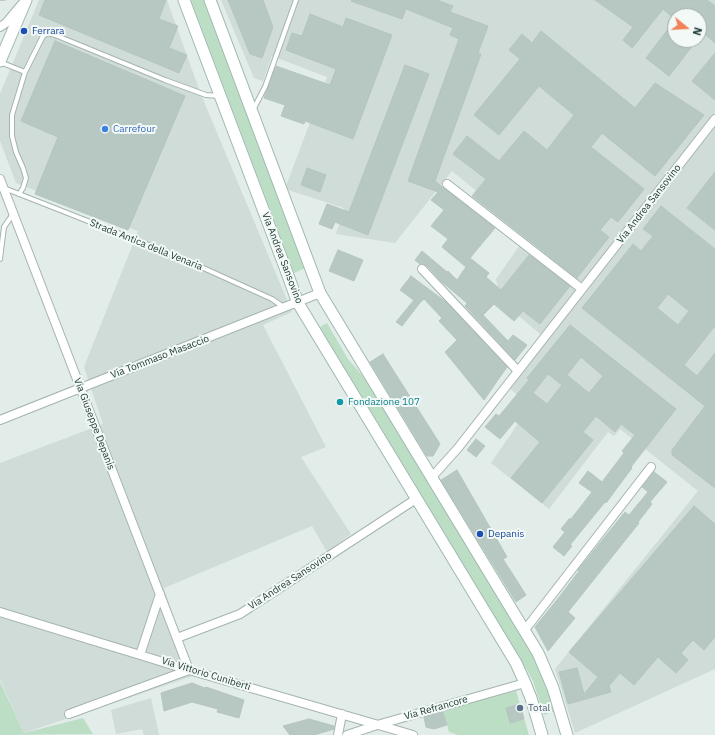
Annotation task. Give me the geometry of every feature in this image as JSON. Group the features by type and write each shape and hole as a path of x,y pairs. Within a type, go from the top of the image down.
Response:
{"main road":[{"path":"0,62 26,0"},
{"name":"Via Andrea Sansovino","path":"184,0 298,303 513,660 531,698 542,735"},
{"path":"210,0 320,293 538,653 556,696 567,735"}],"street":[{"path":"0,27 6,23 26,0"},
{"name":"Via Andrea Sansovino","path":"432,477 458,448 715,119"},
{"name":"Via Giuseppe Depanis","path":"0,178 189,670"},
{"path":"447,184 582,289"},
{"path":"422,269 518,371"},
{"name":"Via Tommaso Masaccio","path":"0,420 320,293"},
{"path":"524,631 651,468"},
{"name":"Via Andrea Sansovino","path":"177,638 240,614 416,499"},
{"path":"140,654 160,594"},
{"name":"Via Vittorio Cuniberti","path":"0,612 189,670 413,735"},
{"path":"68,714 189,670"},
{"name":"Via Refrancore","path":"347,735 525,683"},
{"path":"338,735 342,714"}],"lane":[{"path":"252,112 265,87 296,0"},
{"path":"19,194 23,188 26,178 16,152 12,136 12,115 25,72 43,36 48,33 165,80 206,95 220,96"},
{"path":"0,62 25,72"},
{"name":"Strada Antica della Venaria","path":"4,188 179,258 272,299 285,308"},
{"path":"0,259 4,227 13,214"}],"shaded area":[{"path":"39,0 167,0 200,92 292,312 263,325 326,447 301,457 351,534 327,552 312,526 164,588 193,676 24,733 0,680 0,463 103,424 84,367 138,231 16,183 0,141 0,94"},
{"path":"221,0 715,0 715,669 575,733 555,669 698,491 620,429 614,436 608,432 549,509 491,463 530,406 508,387 546,339 501,301 496,279 520,245 543,264 552,253 452,171 395,243 336,234 344,208 285,189 327,77 272,56 263,81 254,78"},
{"path":"151,698 159,735 144,735 142,729 116,734 111,710"}],"green space":[{"path":"191,0 204,0 305,268 294,273"},
{"path":"327,323 348,359 367,381 539,665 555,711 544,715 533,681 526,668 320,327"},
{"path":"0,682 24,733 83,718 93,734 0,735"},
{"path":"516,691 529,735 458,735 449,732 443,709"}],"building":[{"path":"45,0 166,0 159,19 178,26 169,48 187,55 179,73 39,15"},
{"path":"228,0 263,0 273,27 262,58 250,54"},
{"path":"437,0 453,6 450,12 488,26 478,53 481,54 435,181 495,228 470,258 489,273 486,277 501,290 529,255 570,286 540,324 523,311 514,321 494,304 483,315 508,341 513,335 527,345 515,360 465,306 467,303 442,282 426,265 420,264 415,260 422,251 457,280 466,267 442,247 448,239 431,226 444,210 431,200 438,192 408,181 459,39 450,35 453,28 406,9 402,19 351,1"},
{"path":"595,0 707,0 715,6 715,43 707,36 707,8 667,8 667,12 663,9 632,48 623,40 633,27"},
{"path":"310,14 343,27 346,18 392,35 353,139 305,121 304,124 281,116 285,105 264,98 276,66 330,85 336,69 286,50 292,33 302,36"},
{"path":"667,30 667,48 691,48 669,76 646,58"},
{"path":"541,31 635,108 655,83 704,115 655,176 602,133 591,147 644,189 618,222 611,217 600,230 609,237 577,278 472,196 486,179 453,154 467,136 499,161 524,131 547,150 574,115 539,86 499,135 474,115 520,59 509,50 522,34 532,43"},
{"name":"Carrefour","path":"55,41 185,96 128,230 35,194 58,137 21,121"},
{"path":"715,53 715,100 692,81"},
{"path":"405,65 429,74 368,235 335,222 332,229 319,224 327,204 349,212"},
{"path":"307,168 326,175 320,192 301,185"},
{"path":"715,172 715,230 687,208"},
{"path":"661,206 715,249 715,326 684,365 697,376 715,353 715,488 672,455 672,450 705,406 582,308 633,244 641,251 653,236 643,229","holes":["668,294 689,311 678,325 657,308"]},
{"path":"338,250 363,260 354,281 329,271"},
{"path":"411,276 446,302 507,367 484,400 445,352 457,340 439,321 442,318 424,299 419,304 400,290"},
{"path":"414,300 419,304 402,326 396,322"},
{"path":"570,325 676,409 631,467 632,468 606,503 605,502 570,545 572,546 564,556 553,547 565,532 561,529 569,519 571,519 592,492 579,483 588,471 602,482 624,453 622,451 635,435 621,424 615,432 596,416 583,432 593,440 542,503 511,478 540,442 515,421 500,439 485,427 496,414 499,416 529,380 527,378","holes":["581,357 603,376 589,393 567,375","548,374 562,385 547,404 533,393"]},
{"path":"383,354 440,444 433,456 427,456 370,362"},
{"path":"476,439 485,446 476,457 467,450"},
{"path":"457,470 507,557 503,559 526,595 516,602 441,480"},
{"path":"654,472 667,482 650,502 652,504 638,522 639,523 568,612 575,618 548,651 535,627 579,571 578,570 625,512 629,515 648,492 642,487"},
{"path":"694,506 715,524 715,637 704,650 693,640 681,653 688,660 676,673 658,657 634,685 620,673 609,686 611,692 568,704 559,672 577,668 584,694 598,677 569,652"},
{"path":"192,683 244,700 239,718 217,712 218,709 192,702 164,711 161,693"},
{"path":"520,704 524,719 510,723 506,708"},
{"path":"443,712 447,725 434,729 426,727 424,717"},
{"path":"309,719 334,726 334,729 314,735 290,735 283,726"}],"place":[{"name":"Ferrara","path":"24,31"},
{"name":"Carrefour","path":"105,129"},
{"name":"Fondazione 107","path":"340,402"},
{"name":"Depanis","path":"480,534"},
{"name":"Total","path":"520,708"}]}
